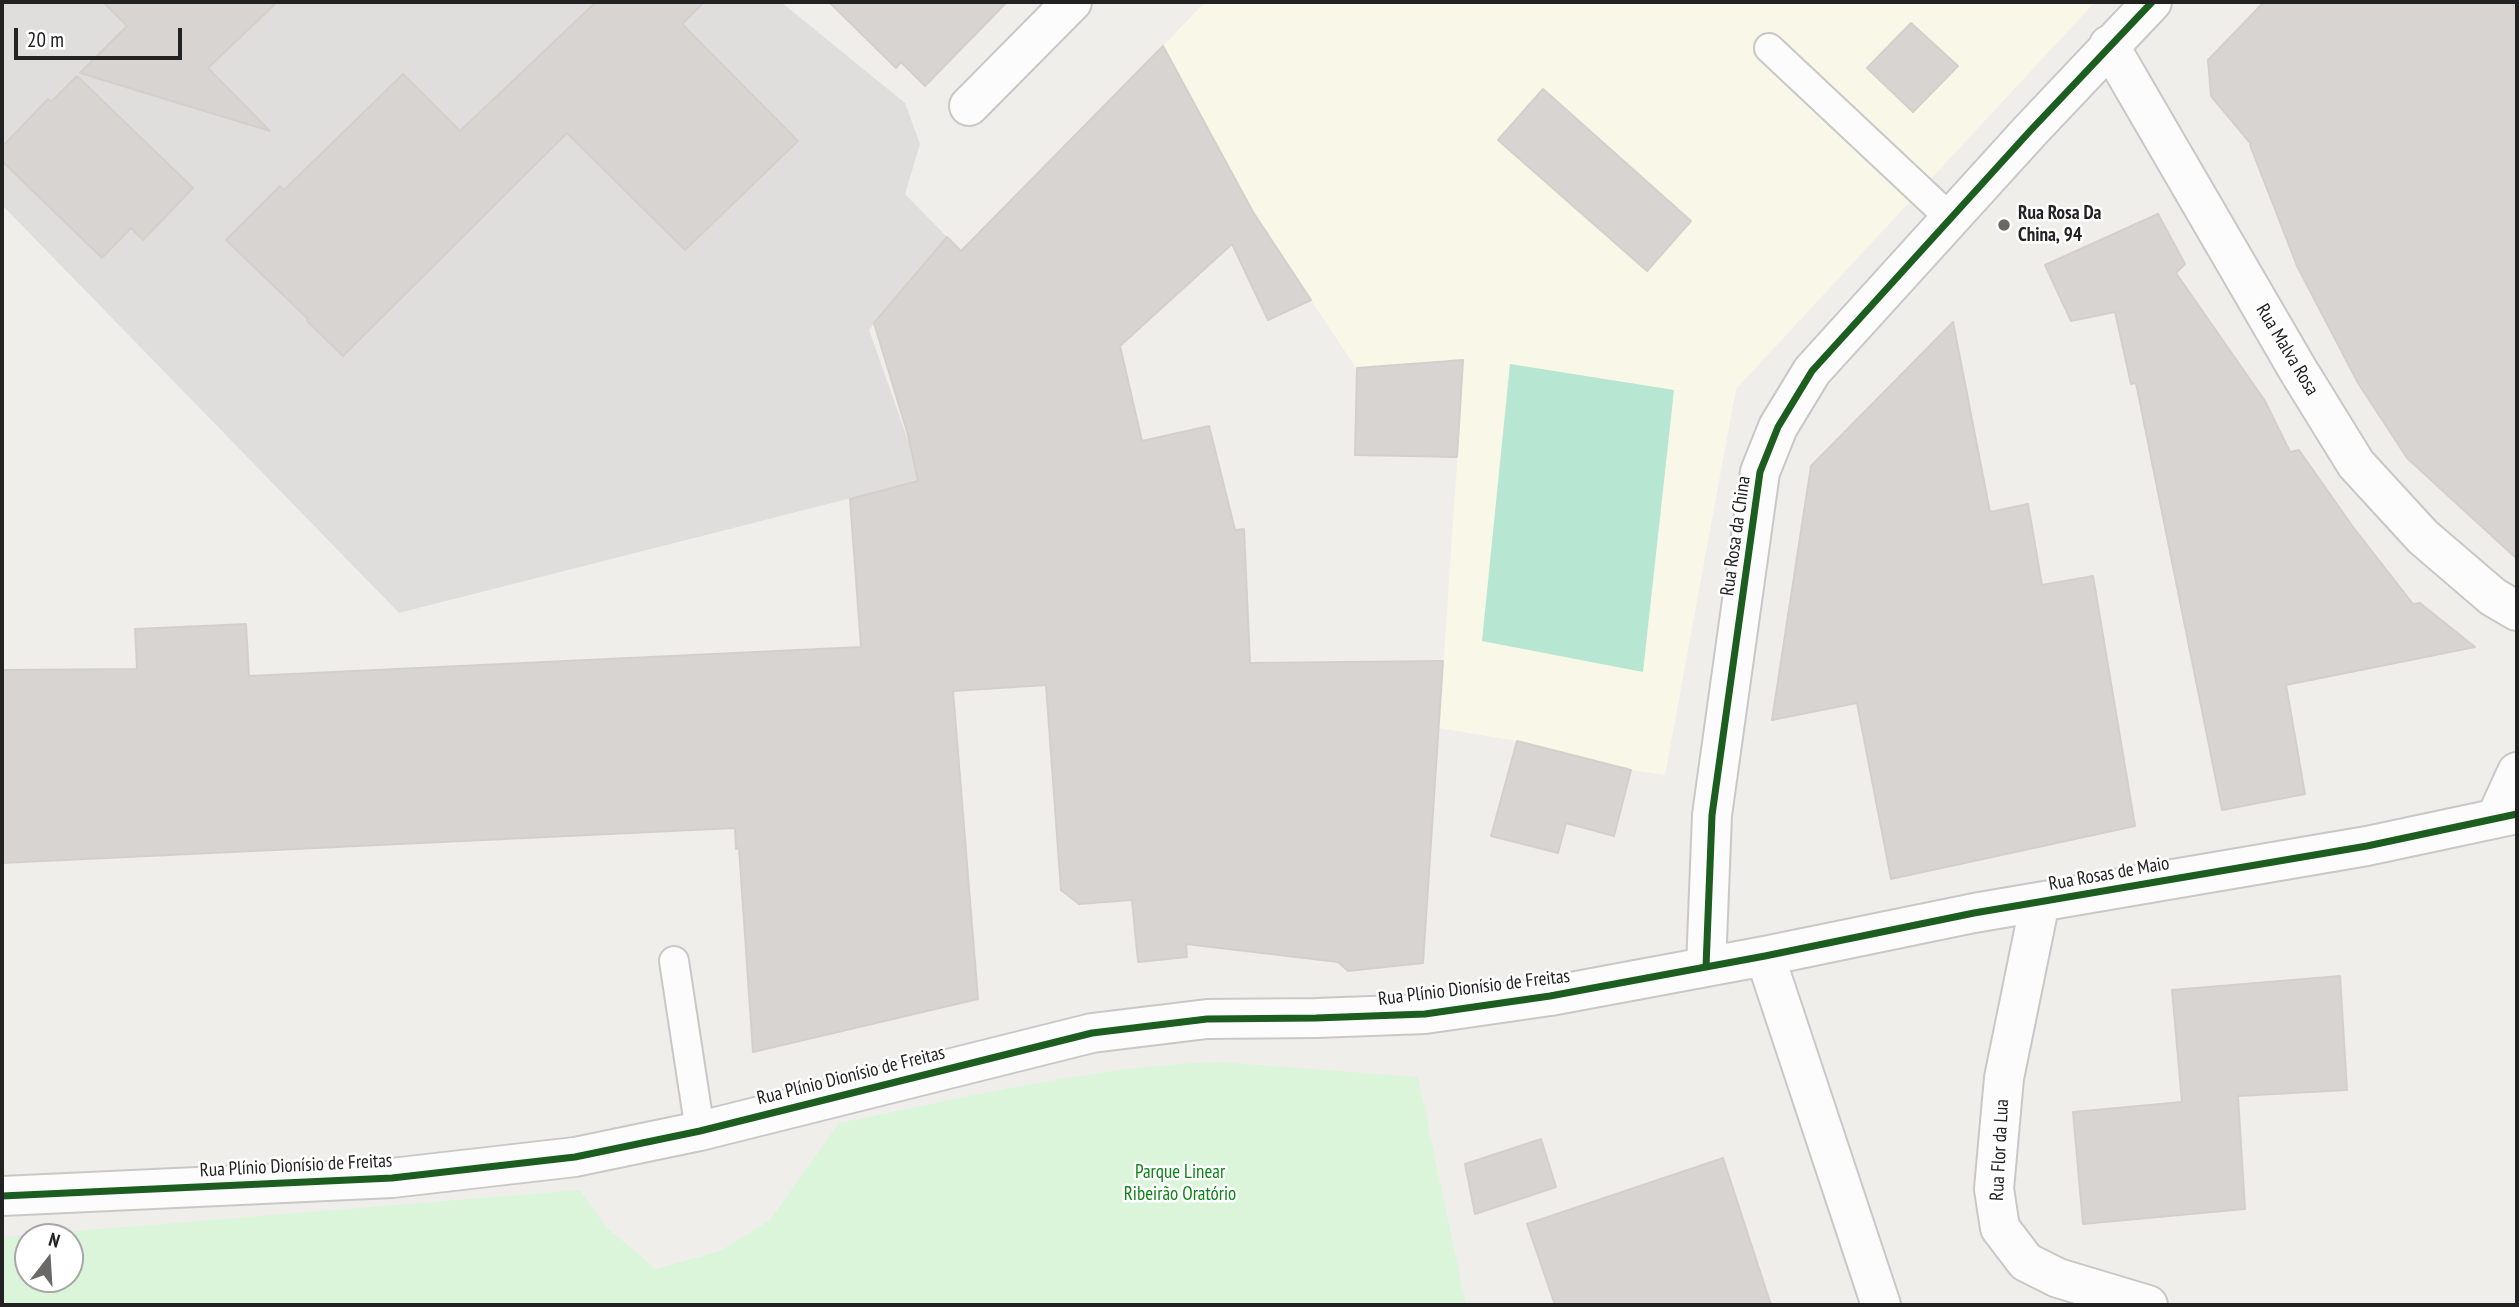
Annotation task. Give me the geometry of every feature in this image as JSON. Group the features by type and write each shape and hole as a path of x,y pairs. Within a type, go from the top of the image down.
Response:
{"street":[{"path":"969,106 1072,2"},
{"name":"Rua Rosa da China","path":"1706,967 1712,815 1760,472 1778,427 1812,371 2109,45 2152,2"},
{"name":"Rua Malva Rosa","path":"2109,45 2298,370 2356,464 2423,537 2493,597 2517,611"},
{"path":"2507,816 2517,772"},
{"name":"Rua Rosas de Maio","path":"1706,967 1974,913 2367,846 2507,816"},
{"name":"Rua Flor da Lua","path":"2040,902 2004,1078 1994,1189 2000,1228 2026,1262 2047,1273 2148,1305"},
{"path":"1765,956 1881,1305"},
{"name":"Rua Plínio Dionísio de Freitas","path":"2,1196 392,1178 575,1157 700,1131 1092,1033 1207,1019 1425,1014 1603,987 1706,967"}],"lane":[{"path":"1769,48 1950,218"},
{"path":"674,961 700,1131"}],"shaded area":[{"path":"2,2 781,2 905,103 920,144 905,194 947,237 869,330 922,480 399,613 2,205"},
{"path":"1205,2 2095,2 1736,389 1665,775 1631,770 1517,741 1439,728 1464,361 1356,368 1260,223 1163,46"}],"green space":[{"path":"1510,364 1674,390 1643,672 1482,641"},
{"name":"Parque Linear Ribeirão Oratório","path":"1219,1062 1418,1077 1466,1305 2,1305 2,1237 14,1236 14,1293 84,1293 84,1230 580,1190 606,1227 656,1269 720,1251 770,1220 839,1123 1076,1076"}],"building":[{"path":"103,2 277,2 208,68 270,131 80,73 127,26"},
{"path":"596,2 704,2 682,24 798,141 685,250 567,133 343,356 226,240 280,186 284,190 403,74 460,131"},
{"path":"829,2 1007,2 925,86 901,62 896,68"},
{"path":"2264,2 2517,2 2517,559 2407,458 2358,383 2297,266 2251,144 2211,96 2208,60"},
{"path":"1911,23 1958,66 1913,112 1867,68"},
{"path":"1163,46 1253,212 1311,300 1268,320 1232,244 1120,346 1142,441 1209,426 1235,530 1244,529 1250,663 1443,661 1423,963 1348,971 1338,962 1186,944 1187,957 1138,962 1132,900 1079,904 1061,890 1046,685 953,691 978,999 753,1052 739,848 736,849 735,828 2,863 2,670 137,669 135,629 246,624 249,676 861,647 850,499 918,481 908,435 874,323 947,237 961,251"},
{"path":"77,76 193,188 143,240 131,228 102,258 2,161 2,147 48,99 51,102"},
{"path":"1543,89 1691,221 1647,271 1498,140"},
{"path":"2158,214 2185,264 2176,273 2265,401 2290,452 2299,450 2353,527 2413,604 2420,603 2475,647 2286,685 2305,794 2222,810 2136,383 2131,384 2115,312 2071,321 2045,265"},
{"path":"1953,322 1990,512 2028,504 2042,585 2093,576 2135,826 1891,879 1857,703 1772,720 1811,466"},
{"path":"1463,360 1457,457 1355,455 1357,368"},
{"path":"1517,741 1631,770 1614,836 1566,823 1558,853 1491,836"},
{"path":"2340,976 2347,1090 2238,1096 2245,1209 2083,1224 2073,1112 2182,1102 2172,990"},
{"path":"1541,1139 1556,1187 1475,1214 1465,1164"},
{"path":"1723,1158 1771,1305 1555,1305 1527,1224"}],"cycle path":[{"path":"1706,967 1712,815 1760,472 1778,427 1812,371 2030,131 2152,2"},
{"path":"2,1196 392,1178 575,1157 700,1131 1092,1033 1207,1019 1425,1014 1550,996 1974,913 2367,846 2517,814"}],"place":[{"name":"Rua Rosa Da China, 94","path":"2004,225"}]}
